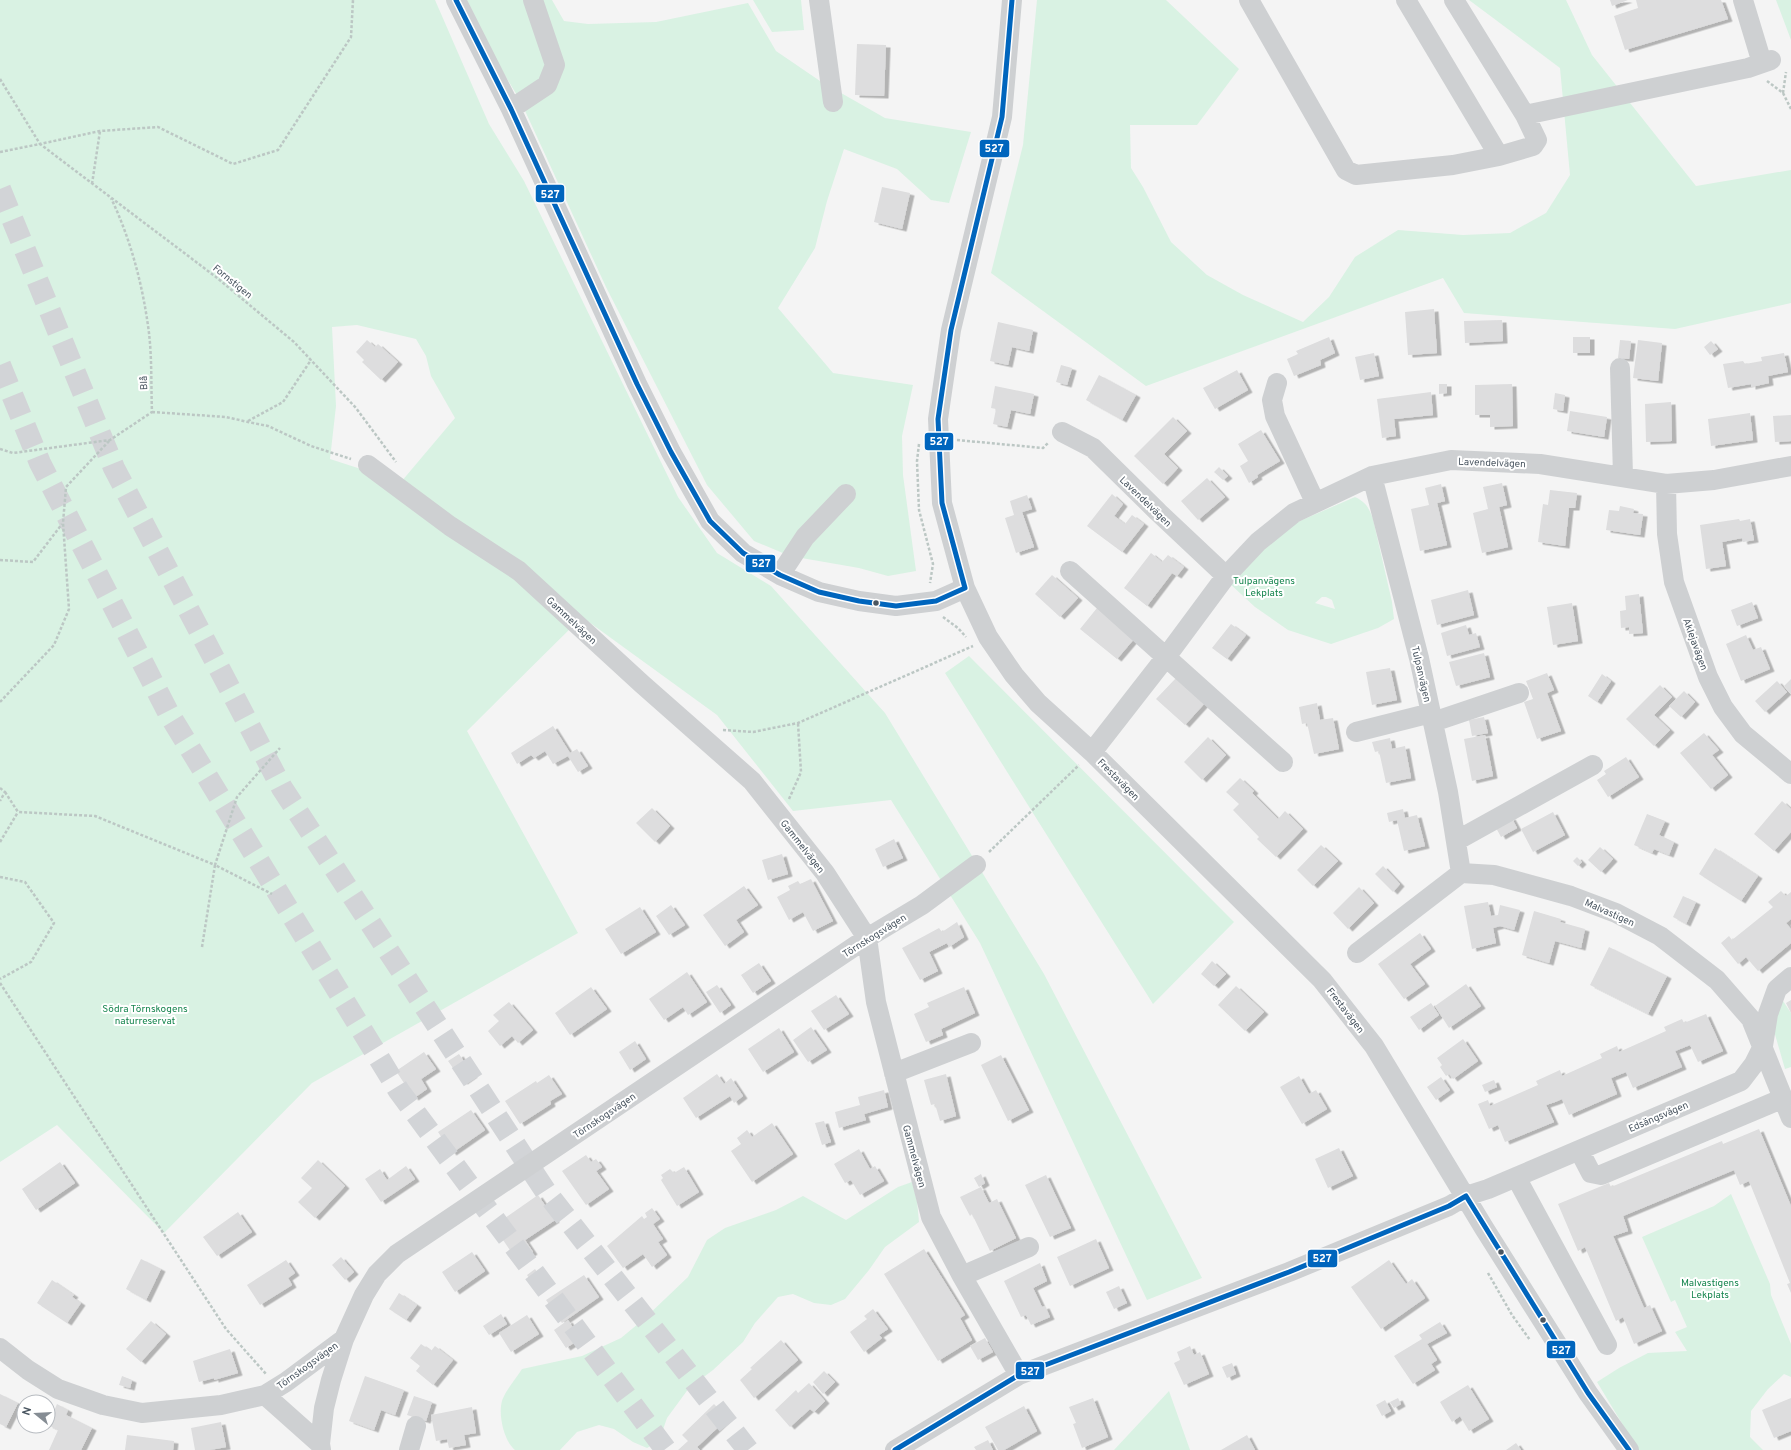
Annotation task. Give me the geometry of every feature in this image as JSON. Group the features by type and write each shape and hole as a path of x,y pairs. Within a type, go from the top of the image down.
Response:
{"street":[{"path":"456,0 511,109 637,384 671,452 710,521 743,553 780,575 819,592 859,602 896,606 936,601 965,588"},
{"path":"511,109 547,85 555,64 533,0"},
{"path":"819,0 833,102"},
{"name":"Frestavägen","path":"1012,0 1002,117 951,330 938,419 942,503 965,588 988,637 1014,675 1038,703 1092,752 1322,980 1374,1046 1588,1393 1629,1450"},
{"path":"1249,0 1346,170 1356,175 1453,165 1499,156 1533,146 1536,140 1525,115 1454,0"},
{"path":"1406,0 1499,156"},
{"path":"1525,115 1740,69 1767,61 1743,0"},
{"path":"1620,368 1623,476"},
{"path":"1278,383 1272,400 1275,416 1315,502"},
{"name":"Lavendelvägen","path":"1062,432 1093,448 1226,576"},
{"name":"Lavendelvägen","path":"1092,752 1166,657 1226,576 1258,542 1294,513 1372,476 1451,460 1540,464 1666,484 1714,480 1791,466"},
{"name":"Gammelvägen","path":"368,465 450,526 519,571 752,782 825,873 867,938 876,1002 931,1217 962,1276 1018,1375"},
{"name":"Tulpanvägen","path":"1372,476 1419,658 1448,792 1461,874"},
{"name":"Aklejavägen","path":"1666,484 1667,534 1674,582 1708,677 1723,707 1743,734 1791,774"},
{"path":"780,575 805,537 846,494"},
{"path":"1070,572 1283,762"},
{"path":"1356,732 1432,717 1519,693"},
{"path":"1456,841 1593,765"},
{"name":"Törnskogsvägen","path":"0,1348 28,1370 58,1389 103,1405 142,1413 221,1405 271,1391 344,1339 364,1295 377,1274 397,1254 867,938 922,905 976,865"},
{"path":"1357,953 1461,874"},
{"name":"Malvastigen","path":"1461,874 1494,874 1571,896 1616,913 1660,936 1717,980 1751,1019 1791,1118"},
{"name":"Edsängsvägen","path":"895,1450 1018,1375 1289,1272 1449,1206 1466,1196 1516,1177 1741,1081 1754,1064 1763,1046 1768,1014 1777,989 1791,978"},
{"path":"894,1073 971,1044"},
{"path":"1579,1150 1591,1173 1602,1175 1784,1098"},
{"path":"1516,1177 1607,1345"},
{"path":"962,1276 1029,1247"},
{"path":"320,1447 324,1408 344,1339"},
{"name":"Törnskogsvägen","path":"271,1391 320,1447"},
{"path":"409,1450 416,1426"}],"path":[{"path":"0,152 100,131 158,126 232,164 278,150 351,37 353,0"},
{"path":"0,79 40,144"},
{"path":"1783,93 1791,109"},
{"path":"92,184 100,131"},
{"name":"Fornstigen","path":"40,144 216,277 294,342 356,408 395,459 397,466"},
{"name":"Blå","path":"110,198 125,227 136,266 149,333 152,412"},
{"path":"248,422 283,402 311,360"},
{"path":"0,702 54,645 69,609 63,523 66,487 110,440 152,412 226,417 268,426 311,446 368,465"},
{"path":"957,440 1043,448 1062,432"},
{"path":"0,449 13,452 110,440"},
{"path":"919,440 917,462 919,510 933,564 930,582 944,619 958,628 978,651"},
{"path":"0,560 33,562 63,523"},
{"path":"722,730 753,732 798,723 973,646"},
{"path":"781,818 801,772 798,723"},
{"path":"202,947 215,865 237,797 280,748"},
{"path":"976,865 1092,752"},
{"path":"0,788 5,792 18,812"},
{"path":"0,801 5,792"},
{"path":"18,812 96,816 215,865 272,894"},
{"path":"0,842 18,812"},
{"path":"0,876 24,882 54,923 31,962 0,979"},
{"path":"0,983 226,1329 271,1391"},
{"path":"1486,1270 1512,1315 1535,1346"}],"green space":[{"name":"Södra Törnskogens naturreservat","path":"0,0 435,0 489,124 524,181 678,497 717,553 771,586 885,713 1044,974 1202,1278 1147,1300 980,943 891,800 793,811 717,715 582,617 467,731 578,933 312,1083 164,1233 57,1125 0,1162","holes":["357,325 416,339 426,356 431,376 455,418 401,482 330,459 336,406 332,327"]},
{"path":"467,0 552,0 564,21 588,24 656,22 748,3 776,51 820,81 885,118 971,132 949,203 931,200 897,169 844,149 827,201 815,248 778,308 833,373 913,385 902,436 903,475 916,571 888,576 859,568 790,556 754,541 707,485 606,287 521,102 500,67"},
{"path":"753,0 801,0 804,30 772,32"},
{"path":"1037,0 1166,0 1239,69 1197,125 1130,125 1131,168 1143,187 1171,242 1207,275 1243,295 1303,322 1329,297 1355,257 1398,230 1463,235 1510,233 1546,213 1570,175 1560,68 1469,0 1566,0 1592,55 1696,186 1791,170 1791,303 1675,329 1464,313 1443,278 1146,386 991,273 1023,145"},
{"path":"1776,0 1791,0 1791,40"},
{"name":"Tulpanvägens Lekplats","path":"1355,497 1362,501 1373,519 1392,602 1394,619 1378,628 1331,644 1288,630 1255,607 1228,582 1286,527","holes":["1322,597 1332,600 1335,609 1315,603"]},
{"path":"969,656 1234,922 1153,1004 945,673"},
{"path":"1781,998 1791,1013 1791,1067 1785,1069 1774,1031"},
{"path":"912,1182 917,1201 919,1222 885,1247 869,1270 845,1299 831,1305 814,1303 793,1294 778,1297 755,1323 743,1342 713,1370 689,1388 667,1418 659,1441 647,1448 633,1442 614,1429 599,1425 577,1432 560,1450 515,1450 511,1446 505,1434 501,1420 501,1407 505,1394 522,1369 582,1356 621,1338 644,1319 688,1277 707,1240 725,1228 776,1210 803,1196 846,1220 898,1187"},
{"name":"Malvastigens Lekplats","path":"1731,1194 1770,1284 1771,1295 1791,1344 1791,1377 1784,1374 1768,1389 1751,1411 1750,1437 1763,1450 1638,1450 1597,1382 1619,1368 1648,1353 1687,1351 1675,1332 1687,1327 1675,1300 1671,1302 1642,1237 1714,1206"},
{"path":"1169,1391 1190,1450 1114,1450"}],"building":[{"path":"1610,0 1628,0 1612,6"},
{"path":"1636,0 1721,0 1728,19 1625,50 1614,16 1638,8"},
{"path":"857,44 886,45 884,96 855,95"},
{"path":"882,187 910,193 902,229 874,222"},
{"path":"1434,309 1437,353 1408,355 1405,312"},
{"path":"1502,320 1503,341 1465,343 1464,321"},
{"path":"998,322 1033,330 1029,351 1012,347 1008,365 990,361"},
{"path":"1329,337 1335,353 1320,360 1321,365 1294,376 1287,359 1298,354 1296,351"},
{"path":"1573,337 1590,337 1590,353 1573,353"},
{"path":"367,340 375,347 378,344 398,362 381,380 362,362 364,360 356,352"},
{"path":"1620,340 1631,341 1629,359 1618,358"},
{"path":"1638,340 1662,343 1658,381 1633,378"},
{"path":"1711,341 1718,349 1710,355 1704,347"},
{"path":"1374,353 1379,376 1360,380 1355,357"},
{"path":"1784,353 1788,372 1768,376 1769,383 1751,387 1751,384 1728,388 1723,364 1743,361 1745,364 1762,361 1761,357"},
{"path":"1061,365 1072,368 1067,385 1056,382"},
{"path":"1237,370 1248,390 1215,409 1203,388"},
{"path":"1099,375 1136,395 1122,420 1086,400"},
{"path":"1439,384 1447,384 1447,393 1439,394"},
{"path":"1512,384 1513,426 1490,427 1490,415 1475,415 1475,385"},
{"path":"995,386 1034,394 1030,414 1011,410 1007,427 993,424 996,409 991,408"},
{"path":"1431,392 1433,415 1394,419 1396,436 1382,438 1377,399"},
{"path":"1555,393 1565,395 1563,411 1553,409"},
{"path":"1671,402 1672,441 1646,442 1645,404"},
{"path":"1570,411 1607,417 1604,437 1567,431"},
{"path":"1750,413 1753,440 1711,446 1708,419"},
{"path":"1791,415 1791,441 1775,442 1773,416"},
{"path":"1173,417 1187,431 1164,454 1178,468 1163,484 1134,456"},
{"path":"1261,430 1280,461 1257,475 1258,477 1249,483 1240,466 1248,461 1238,444"},
{"path":"1219,467 1228,476 1223,480 1214,472"},
{"path":"1207,478 1225,497 1198,520 1181,501"},
{"path":"1502,483 1507,505 1499,507 1508,547 1482,553 1473,513 1488,509 1483,487"},
{"path":"1441,484 1445,501 1437,503 1447,545 1420,551 1411,509 1429,505 1425,488"},
{"path":"1550,490 1577,493 1575,508 1569,508 1565,546 1538,542 1543,504 1548,505"},
{"path":"1112,494 1123,504 1114,516 1125,524 1132,515 1144,524 1122,552 1087,526"},
{"path":"1027,495 1032,509 1022,512 1034,547 1016,553 1005,518 1014,515 1010,501"},
{"path":"1620,506 1634,509 1633,513 1643,514 1640,535 1606,530 1609,510 1619,511"},
{"path":"1739,519 1740,521 1750,519 1754,540 1743,542 1742,538 1722,542 1726,566 1706,569 1700,525"},
{"path":"1151,553 1162,562 1168,555 1184,567 1177,576 1172,573 1147,606 1124,588"},
{"path":"1052,575 1078,598 1060,617 1035,594"},
{"path":"1468,590 1474,615 1437,625 1431,600"},
{"path":"1639,594 1643,633 1629,634 1629,627 1621,628 1620,611 1626,610 1625,596"},
{"path":"1752,602 1758,618 1737,626 1731,610"},
{"path":"1572,603 1578,641 1553,645 1547,607"},
{"path":"1097,608 1134,639 1117,659 1080,629"},
{"path":"1231,624 1246,635 1227,659 1212,648"},
{"path":"1466,625 1469,635 1476,633 1480,647 1447,656 1441,633"},
{"path":"1746,635 1753,650 1761,647 1770,669 1741,681 1726,644"},
{"path":"1484,653 1490,677 1456,686 1449,662"},
{"path":"1390,668 1397,700 1372,705 1366,672"},
{"path":"1547,673 1554,690 1547,693 1561,731 1537,739 1524,702 1533,699 1526,681"},
{"path":"1602,674 1611,681 1597,702 1588,696"},
{"path":"1176,678 1204,704 1185,725 1156,699"},
{"path":"1791,679 1791,694 1784,686"},
{"path":"1777,681 1787,692 1765,712 1755,701"},
{"path":"1660,685 1672,697 1654,715 1670,730 1654,746 1626,719"},
{"path":"1684,691 1695,702 1681,717 1669,706"},
{"path":"1317,703 1320,720 1333,718 1339,749 1314,754 1307,723 1302,724 1299,707"},
{"path":"1484,717 1488,733 1472,736 1469,720"},
{"path":"553,726 570,753 577,749 588,766 578,772 568,756 553,764 545,751 534,758 531,755 517,764 511,753"},
{"path":"1704,733 1719,750 1712,755 1728,775 1711,789 1680,753"},
{"path":"1485,735 1493,776 1472,781 1464,739"},
{"path":"1208,737 1226,755 1202,780 1184,762"},
{"path":"1390,738 1392,749 1405,746 1411,778 1386,783 1379,751 1375,752 1372,742"},
{"path":"1626,757 1639,777 1608,797 1597,780 1606,774 1604,771"},
{"path":"1240,778 1254,791 1252,793 1278,819 1285,811 1303,829 1276,857 1257,839 1259,837 1233,810 1239,804 1226,792"},
{"path":"1782,801 1791,809 1791,832 1774,851 1754,834"},
{"path":"652,808 670,826 655,842 636,823"},
{"path":"1403,809 1405,818 1417,815 1425,846 1404,851 1397,820 1389,822 1387,813"},
{"path":"1553,812 1565,835 1533,852 1521,829"},
{"path":"1647,814 1665,821 1659,835 1674,842 1669,855 1654,849 1652,853 1634,845"},
{"path":"1511,817 1517,828 1501,837 1495,826"},
{"path":"894,839 903,858 883,867 875,849"},
{"path":"1321,845 1338,861 1313,886 1297,870"},
{"path":"1600,847 1613,859 1601,872 1588,860"},
{"path":"1715,848 1758,876 1741,901 1699,874"},
{"path":"782,854 788,874 768,880 762,860"},
{"path":"1577,857 1582,862 1578,866 1573,861"},
{"path":"1383,866 1400,884 1393,892 1375,874"},
{"path":"811,879 833,921 813,931 803,912 789,920 777,897 790,890 788,886 798,881 800,884"},
{"path":"744,886 758,905 736,920 744,932 725,946 703,915"},
{"path":"1359,887 1374,903 1348,929 1333,913"},
{"path":"1781,891 1786,896 1791,892 1791,919 1786,923 1791,929 1791,943 1758,971 1746,957 1738,964 1721,943 1729,936 1732,940 1773,907 1768,902"},
{"path":"1683,896 1696,902 1686,924 1673,917"},
{"path":"1488,902 1491,916 1498,915 1500,905 1520,910 1514,930 1500,926 1493,928 1496,943 1472,949 1464,906"},
{"path":"671,905 685,925 669,935 656,916"},
{"path":"640,907 656,932 621,954 605,929"},
{"path":"1534,911 1561,919 1560,922 1585,929 1581,948 1555,941 1549,963 1522,955"},
{"path":"957,922 964,937 949,947 947,943 929,952 938,971 920,980 902,948 939,928 942,932"},
{"path":"1420,933 1431,949 1410,964 1425,984 1404,999 1378,964"},
{"path":"1609,947 1667,976 1648,1014 1590,985"},
{"path":"1212,961 1226,974 1214,986 1201,974"},
{"path":"759,963 771,981 753,993 741,975"},
{"path":"687,972 707,1002 688,1015 683,1007 664,1020 649,999"},
{"path":"1466,984 1481,1006 1449,1028 1435,1006"},
{"path":"717,985 731,1005 720,1013 706,992"},
{"path":"1236,986 1264,1012 1245,1031 1218,1005"},
{"path":"591,987 607,1009 570,1035 555,1013"},
{"path":"964,987 975,1013 941,1029 943,1035 926,1042 914,1014 929,1007 927,1003"},
{"path":"836,995 849,1014 824,1030 811,1011"},
{"path":"1791,1000 1791,1013 1786,1003"},
{"path":"509,1002 533,1030 518,1043 512,1036 500,1046 488,1031 499,1021 493,1015"},
{"path":"1431,1003 1439,1015 1419,1030 1410,1017"},
{"path":"1706,1014 1723,1051 1698,1062 1690,1045 1675,1051 1682,1067 1633,1088 1626,1072 1611,1078 1617,1094 1569,1115 1562,1099 1546,1105 1554,1122 1505,1142 1498,1125 1489,1129 1478,1104 1488,1100 1490,1106 1538,1085 1536,1081 1560,1070 1562,1076 1602,1058 1600,1054 1617,1046 1619,1052 1666,1031 1664,1027 1682,1019 1684,1023"},
{"path":"811,1027 827,1050 808,1062 793,1040"},
{"path":"779,1028 794,1052 763,1072 748,1049"},
{"path":"1463,1039 1478,1061 1453,1079 1449,1074 1446,1076 1440,1067 1442,1065 1437,1058"},
{"path":"635,1041 646,1059 630,1070 619,1052"},
{"path":"424,1052 436,1069 421,1079 427,1089 414,1098 396,1071"},
{"path":"459,1054 473,1075 463,1082 448,1061"},
{"path":"1001,1055 1029,1110 1008,1121 981,1065"},
{"path":"717,1074 724,1084 731,1078 743,1096 734,1103 730,1096 696,1118 683,1098"},
{"path":"946,1074 956,1116 940,1121 935,1104 931,1105 924,1080"},
{"path":"549,1075 562,1094 550,1101 551,1104 520,1124 505,1101 536,1081 537,1083"},
{"path":"1299,1076 1309,1094 1316,1090 1327,1109 1302,1124 1280,1087"},
{"path":"1441,1077 1450,1090 1436,1100 1427,1087"},
{"path":"1494,1080 1497,1087 1485,1092 1482,1085"},
{"path":"884,1090 888,1107 864,1114 866,1120 839,1128 835,1112 860,1105 858,1097"},
{"path":"471,1110 485,1130 452,1153 438,1132"},
{"path":"824,1121 831,1142 822,1145 815,1123"},
{"path":"772,1123 793,1154 752,1182 731,1151 741,1144 737,1138 747,1130 752,1137"},
{"path":"1759,1129 1791,1206 1791,1293 1787,1284 1790,1283 1749,1181 1740,1185 1734,1170 1623,1216 1628,1231 1613,1236 1644,1308 1650,1305 1662,1331 1634,1344 1623,1317 1616,1321 1585,1247 1578,1251 1558,1204 1609,1183 1611,1187 1722,1141 1723,1144"},
{"path":"1339,1148 1353,1176 1328,1188 1315,1159"},
{"path":"859,1149 870,1169 875,1166 884,1181 860,1195 851,1180 845,1183 834,1164"},
{"path":"586,1155 591,1162 596,1159 602,1167 596,1171 609,1189 586,1205 562,1171"},
{"path":"318,1160 345,1186 315,1218 298,1202 312,1188 301,1178"},
{"path":"60,1162 75,1183 36,1210 22,1189"},
{"path":"406,1166 415,1179 381,1202 365,1179 380,1169 387,1180"},
{"path":"684,1167 699,1192 677,1206 661,1180 663,1178 661,1175 670,1169 674,1173"},
{"path":"981,1174 985,1183 979,1187 974,1178"},
{"path":"1046,1175 1071,1228 1050,1237 1025,1185"},
{"path":"981,1187 989,1203 997,1199 1016,1238 990,1251 972,1214 970,1216 960,1197"},
{"path":"538,1195 555,1220 525,1240 533,1252 518,1262 497,1231 509,1223 505,1218"},
{"path":"652,1208 660,1219 653,1224 663,1239 658,1242 667,1255 652,1267 643,1254 623,1268 607,1246 642,1216 644,1219 647,1217 645,1213"},
{"path":"238,1212 252,1232 217,1256 203,1237"},
{"path":"1096,1239 1109,1268 1070,1286 1057,1257"},
{"path":"924,1249 965,1315 960,1318 972,1340 938,1361 884,1274"},
{"path":"472,1252 485,1271 455,1292 442,1272"},
{"path":"341,1257 354,1272 345,1280 332,1265"},
{"path":"141,1259 161,1269 146,1300 126,1289"},
{"path":"286,1260 295,1273 288,1278 292,1285 260,1305 247,1285"},
{"path":"1389,1260 1406,1284 1412,1279 1425,1298 1381,1329 1351,1287"},
{"path":"1040,1263 1047,1281 1033,1288 1042,1307 1045,1306 1050,1317 1031,1325 1026,1315 1021,1317 1004,1281"},
{"path":"535,1269 543,1280 534,1286 527,1275"},
{"path":"584,1275 599,1297 562,1323 546,1300"},
{"path":"52,1280 74,1295 72,1297 81,1303 67,1323 37,1303"},
{"path":"1119,1286 1127,1303 1114,1309 1106,1292"},
{"path":"399,1293 417,1305 406,1320 389,1309"},
{"path":"873,1309 888,1329 879,1335 882,1338 864,1352 850,1332 867,1319 864,1316"},
{"path":"501,1314 507,1324 489,1335 483,1326"},
{"path":"527,1315 539,1334 511,1352 499,1333"},
{"path":"568,1320 580,1339 566,1348 554,1330"},
{"path":"151,1321 166,1334 141,1362 126,1349"},
{"path":"1440,1322 1447,1333 1427,1344 1437,1360 1431,1364 1435,1370 1413,1384 1394,1356 1422,1339 1419,1335"},
{"path":"985,1338 993,1352 978,1360 970,1346"},
{"path":"781,1340 798,1360 754,1398 740,1380 752,1369 750,1368"},
{"path":"421,1344 431,1351 435,1346 453,1360 433,1385 416,1371 420,1366 410,1358"},
{"path":"1190,1346 1194,1355 1200,1352 1209,1374 1184,1385 1174,1363 1180,1360 1177,1352"},
{"path":"230,1349 238,1373 214,1380 214,1378 199,1382 193,1361"},
{"path":"1232,1363 1236,1374 1227,1378 1222,1367"},
{"path":"824,1371 835,1382 823,1394 813,1382"},
{"path":"122,1376 132,1380 130,1388 119,1385"},
{"path":"365,1376 404,1390 395,1415 381,1410 374,1430 349,1421"},
{"path":"809,1383 825,1401 814,1412 810,1409 790,1427 775,1410 796,1390 798,1393"},
{"path":"1468,1385 1489,1419 1469,1431 1460,1416 1452,1422 1440,1402"},
{"path":"0,1394 16,1402 16,1407 6,1427 0,1424"},
{"path":"414,1396 432,1402 426,1421 407,1415"},
{"path":"1093,1398 1108,1437 1082,1448 1073,1424 1076,1423 1069,1407"},
{"path":"1398,1398 1401,1404 1394,1408 1390,1402"},
{"path":"1791,1398 1791,1431 1774,1438 1762,1410"},
{"path":"1385,1400 1391,1411 1382,1416 1376,1405"},
{"path":"57,1404 68,1410 66,1415 92,1428 81,1450 49,1450 58,1430 56,1429"},
{"path":"714,1404 728,1418 697,1447 700,1450 678,1450 688,1441 682,1435"},
{"path":"1024,1406 1037,1431 1004,1450 998,1450 985,1427"},
{"path":"472,1407 476,1433 464,1435 466,1445 449,1448 447,1439 436,1441 431,1415"},
{"path":"221,1422 226,1447 210,1450 195,1450 191,1428"},
{"path":"127,1435 174,1441 173,1450 125,1450"},
{"path":"1247,1435 1255,1450 1221,1450"},
{"path":"988,1440 993,1450 976,1450 974,1447"},
{"path":"1516,1443 1521,1450 1506,1450"}],"tunnel":[{"path":"0,189 114,468 282,788 546,1192 748,1450"},
{"path":"0,365 40,463 169,714 399,1091 666,1450"}],"transit line":[{"name":"527","path":"456,0 511,109 637,384 671,452 710,521 743,553 780,575 819,592 859,601 896,606 936,601 965,588"},
{"name":"527","path":"965,588 942,503 938,419 951,330 1002,117 1012,0"},
{"name":"527","path":"1466,1196 1588,1393 1629,1450"},
{"name":"527","path":"895,1450 1019,1375 1289,1272 1449,1206 1466,1196"}]}
